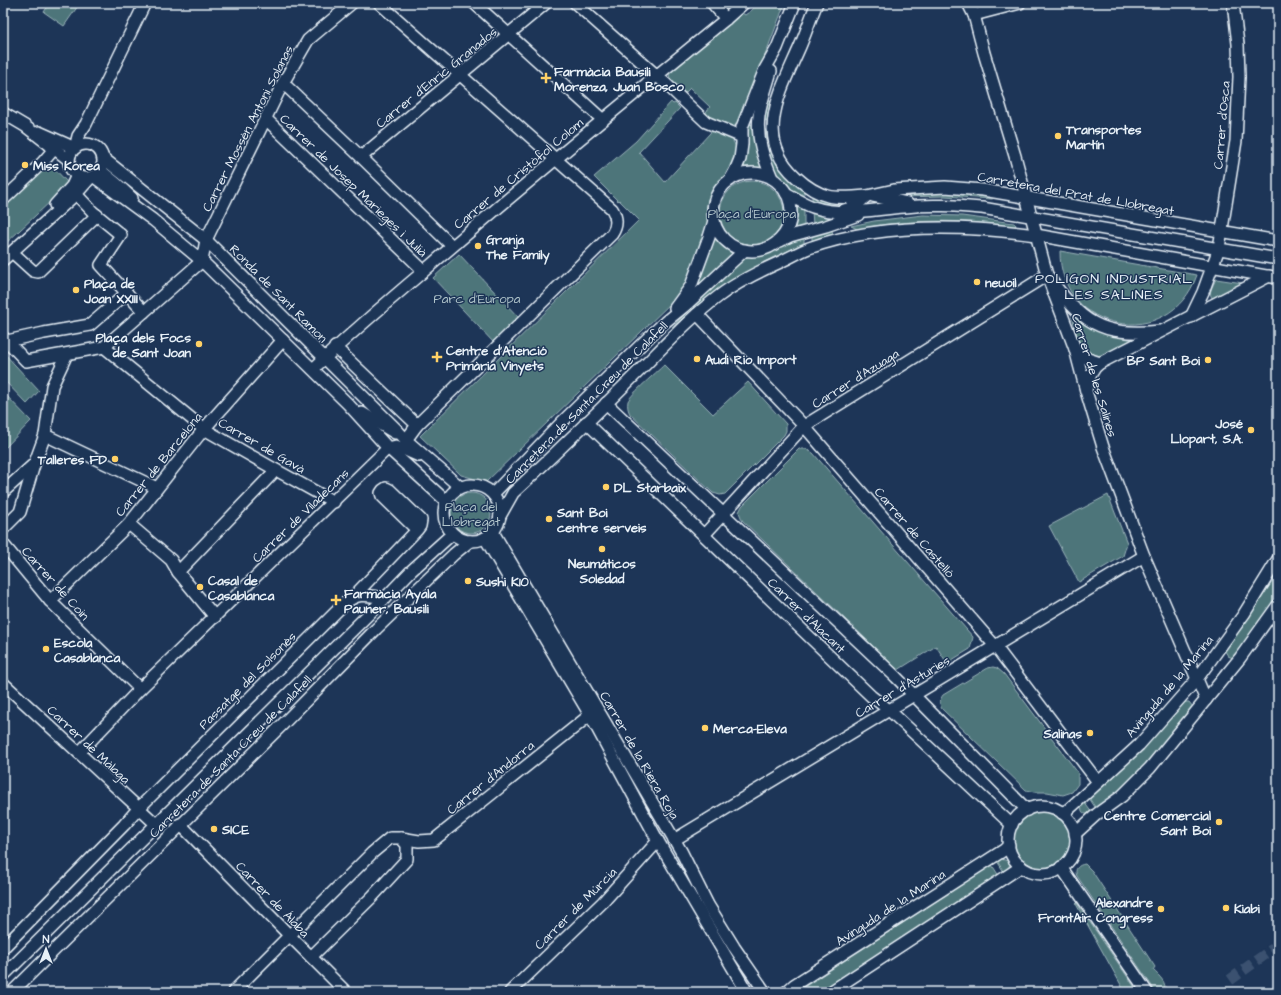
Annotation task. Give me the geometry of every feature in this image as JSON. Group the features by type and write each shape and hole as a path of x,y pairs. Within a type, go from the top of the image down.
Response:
{"street":[{"path":"3,260 26,238 72,186 77,175 71,169 69,160 70,154 75,148 78,136 86,124 145,3"},
{"name":"Carrer Mossèn Antoni Solanas","path":"202,261 206,240 283,83 308,40 352,3"},
{"path":"380,3 612,209 616,215 616,229 418,424 406,440"},
{"path":"474,3 603,120"},
{"name":"Carrer d'Enric Granados","path":"361,157 546,3"},
{"path":"575,3 706,122 742,137"},
{"path":"712,3 726,19"},
{"name":"Carrer de Cristòfol Colom","path":"312,369 335,347 452,246 744,3"},
{"path":"729,180 735,171 742,151 742,127 766,69 775,53 795,3"},
{"path":"816,3 776,103 773,118 774,140 777,150 785,165 803,183 822,195 840,198 868,196 922,206"},
{"name":"Carrer de les Salines","path":"968,3 974,15 1031,217 1039,236 1047,275 1075,348 1103,447 1144,556 1206,700"},
{"path":"974,15 1020,3"},
{"name":"Carrer d'Osca","path":"1191,316 1214,266 1219,248 1236,141 1238,109 1238,44 1233,3"},
{"path":"772,178 763,158 760,140 759,117 775,53"},
{"path":"766,90 789,70"},
{"name":"Carrer de Josep Marieges i Julià","path":"283,83 452,246"},
{"path":"3,113 24,126 69,160"},
{"name":"Carrer de Josep Marieges i Julià","path":"266,119 424,271"},
{"path":"24,126 75,148 82,145 92,145 86,124"},
{"name":"Ronda de Sant Ramon","path":"92,145 100,151 103,158 124,176 206,240 406,440 460,487"},
{"path":"3,200 43,162 54,149"},
{"path":"26,238 76,194 95,175 102,166 103,158"},
{"path":"777,242 786,231 790,219 790,205 786,193 780,185 772,178 760,174 748,173 736,176 721,187 715,200 713,210 714,221 719,233 725,240 733,246 745,250 760,250 790,236 830,225 867,212"},
{"name":"Ronda de Sant Ramon","path":"77,175 83,178 95,175 117,184 153,220"},
{"name":"Ronda de Sant Ramon","path":"95,175 153,220 202,261 348,404 388,448 446,501"},
{"name":"Ronda de Sant Ramon","path":"124,176 134,200"},
{"name":"Carretera del Prat de Llobregat","path":"838,212 854,207 868,196 894,190 945,187 983,190 1278,241"},
{"path":"786,193 814,207 838,212 867,212 906,207 947,205 982,208 1278,259"},
{"path":"76,194 120,235 101,265 144,312"},
{"path":"12,252 32,271 38,272 97,215"},
{"name":"Carretera de Santa Creu de Calafell","path":"664,322 691,286 714,221"},
{"path":"1039,236 1068,222"},
{"path":"830,225 862,234"},
{"path":"697,314 720,295 741,281 808,248 862,234 918,229 949,228 999,230 1273,277"},
{"name":"Carretera de Santa Creu de Calafell","path":"493,494 562,422 664,322 687,304 745,250"},
{"path":"5,339 26,361 104,347 202,261"},
{"path":"1047,275 1069,304 1085,317 1102,327 1129,332 1160,331"},
{"name":"Carrer d'Azuaga","path":"704,535 804,426 1047,275"},
{"path":"1086,391 1089,378 1097,365 1100,363 1160,331 1273,277"},
{"path":"5,339 90,325 127,293"},
{"name":"Carretera de Santa Creu de Calafell","path":"500,516 513,493 606,403 682,326 697,314"},
{"name":"Carrer de Castelló","path":"697,314 804,426 995,646 1098,782"},
{"name":"Carrer de Barcelona","path":"50,601 129,524 204,429 283,340"},
{"name":"Carrer de Gavà","path":"104,347 204,429 334,502"},
{"name":"Ronda de Sant Ramon","path":"335,347 418,424"},
{"path":"1075,348 1088,359 1100,363"},
{"path":"3,529 20,512 45,435 52,386 67,354"},
{"name":"Carrer d'Alacant","path":"606,403 914,696 1027,810"},
{"name":"Ronda de Sant Ramon","path":"348,404 406,440"},
{"name":"Carrer d'Alacant","path":"586,422 865,691 889,710 1012,825"},
{"path":"45,435 157,488"},
{"path":"388,448 396,446 431,461"},
{"name":"Carrer de Viladecans","path":"79,753 140,690 388,448"},
{"path":"3,492 34,465"},
{"path":"178,572 276,470"},
{"path":"466,485 478,485 493,494 500,506 500,516 498,524 489,535 478,541 470,541 461,539 452,534 446,526 444,516 446,501 452,492 466,485"},
{"path":"129,524 171,560 178,572 215,617"},
{"name":"Passatge del Solsonès","path":"3,948 139,808 337,610 353,597 417,530"},
{"name":"Carretera de Santa Creu de Calafell","path":"3,976 157,825 411,571 452,534"},
{"name":"Carrer de la Riera Roja","path":"489,535 590,715 658,841 747,992"},
{"name":"Carrer de la Riera Roja","path":"489,535 674,840 708,905 734,947 765,992"},
{"name":"Carretera de Santa Creu de Calafell","path":"12,992 147,859 180,824 282,725 376,629 454,554 470,541"},
{"name":"Carrer de Coin","path":"3,544 27,566 50,601 140,690"},
{"name":"Carrer d'Asturies","path":"674,840 1144,556"},
{"name":"Avinguda de la Marina","path":"1062,813 1069,809 1139,745 1197,679 1244,614 1278,559"},
{"path":"353,597 364,595 385,598"},
{"path":"1075,834 1097,814 1122,796 1150,768 1240,658 1278,605"},
{"name":"Carrer de Màlaga","path":"3,683 157,825"},
{"name":"Carrer d'Andorra","path":"233,992 372,853 390,838 419,841 434,840 590,715"},
{"path":"1038,806 1056,809 1062,813 1071,822 1075,834 1076,842 1069,860 1052,872 1038,873 1028,870 1020,865 1014,857 1009,845 1009,833 1018,816 1027,810 1038,806"},
{"name":"Carrer de Álaba","path":"180,824 346,992"},
{"path":"311,957 372,897 407,859 407,845 401,838"},
{"name":"Carrer de Múrcia","path":"510,992 604,902 658,841"},
{"name":"Avinguda de la Marina","path":"786,992 794,985 1004,850 1009,845"},
{"path":"830,992 1016,870 1020,865"},
{"path":"1061,867 1147,992"}],"green space":[{"path":"50,3 80,3 64,26 44,12"},
{"path":"757,3 785,3 741,118 737,125 729,127 717,123 706,116 706,112 710,107 690,88 685,93 670,79 669,74 742,13 745,15 752,10"},
{"path":"767,100 771,102 767,121 763,119"},
{"path":"671,102 673,104 675,103 680,108 639,152 665,182 712,130 732,139 736,147 729,172 714,189 708,199 707,208 709,224 685,286 673,301 486,482 461,475 420,436 639,220 594,177 636,141"},
{"path":"749,124 753,125 755,146 764,170 742,170 747,154"},
{"path":"762,129 766,130 771,149 778,164 789,177 804,189 804,197 787,185 774,170 767,154"},
{"path":"50,164 69,184 3,246 3,208"},
{"name":"Plaça d'Europa","path":"746,181 758,181 775,190 782,201 784,213 782,225 775,236 758,245 746,245 734,240 725,231 720,219 720,207 725,195 734,186"},
{"path":"941,192 990,196 994,198 944,196 902,197 888,195"},
{"path":"812,196 846,204 845,206 826,205 812,201"},
{"path":"795,203 804,207 804,227 792,230 795,216"},
{"path":"812,211 841,216 813,225"},
{"path":"923,215 962,216 1014,223 1016,225 1014,227 955,221 936,221 897,223 857,229 851,226 874,221"},
{"path":"832,230 833,235 812,241 812,234"},
{"path":"804,236 804,244 774,257 744,273 713,296 675,330 672,327 742,258 764,254 774,250 783,243"},
{"path":"715,237 734,253 695,290 714,238"},
{"path":"1060,251 1197,275 1183,300 1164,316 1142,323 1118,323 1096,315 1077,300 1064,279"},
{"name":"Parc d'Europa","path":"459,254 520,319 494,343 433,278"},
{"path":"1216,279 1243,283 1217,299 1213,299 1211,297 1211,292"},
{"path":"1074,315 1103,332 1134,340 1115,352 1100,357 1093,356 1086,353 1081,347 1072,317"},
{"path":"3,352 39,391 27,404 3,379"},
{"path":"664,365 713,414 748,382 786,424 786,431 784,435 725,494 720,495 713,493 630,414 628,409 628,401 630,397"},
{"path":"3,392 31,421 3,450"},
{"path":"799,449 806,449 813,453 973,637 970,649 947,663 936,646 898,670 742,520 739,512 742,506"},
{"name":"Plaça del Llobregat","path":"475,493 482,496 488,502 491,513 490,521 482,530 475,533 467,533 460,530 452,521 451,509 454,502 463,494"},
{"path":"1108,495 1127,543 1123,556 1079,582 1049,526"},
{"path":"1278,574 1278,598 1262,622 1233,658 1228,656 1225,651 1226,648"},
{"path":"988,668 997,668 1004,674 1078,773 1078,784 1072,792 1063,795 1026,790 942,709 940,702 943,695"},
{"path":"1189,702 1193,707 1163,746 1097,810 1089,798 1126,765 1150,741 1183,703"},
{"path":"1084,802 1092,813 1087,814 1083,812 1082,805"},
{"path":"1037,810 1049,810 1064,818 1072,833 1072,845 1064,860 1049,868 1037,868 1022,860 1014,845 1014,833 1022,818"},
{"path":"1001,859 1008,861 1010,864 1007,871 1004,872 997,861"},
{"path":"1085,864 1092,871 1155,967 1153,970 1164,983 1164,992 1156,992 1077,876 1077,868 1080,865"},
{"path":"992,865 999,876 821,992 803,992 801,989"},
{"path":"1077,903 1138,992 1125,992 1076,904"}],"tunnel":[{"path":"1230,980 1278,945"}],"place":[{"name":"Farmàcia Bausili Morenza, Juan Bosco","path":"546,78"},
{"name":"Transportes Martín","path":"1058,136"},
{"name":"Miss Korea","path":"25,165"},
{"name":"Granja The Family","path":"478,246"},
{"name":"neuoil","path":"977,282"},
{"name":"Plaça de Joan XXIII","path":"76,290"},
{"name":"Plaça dels Focs de Sant Joan","path":"199,344"},
{"name":"Centre d'Atenció Primària Vinyets","path":"437,357"},
{"name":"Audi Rio Import","path":"697,359"},
{"name":"BP Sant Boi","path":"1208,360"},
{"name":"José Llopart, S.A.","path":"1251,430"},
{"name":"Talleres FD","path":"115,459"},
{"name":"DL Starbaix","path":"606,487"},
{"name":"Sant Boi centre serveis","path":"549,519"},
{"name":"Neumáticos Soledad","path":"602,549"},
{"name":"Sushi K10","path":"468,581"},
{"name":"Casal de Casablanca","path":"200,587"},
{"name":"Farmàcia Ayala Pauner, Bausili","path":"336,600"},
{"name":"Escola Casablanca","path":"46,649"},
{"name":"Merca-Eleva","path":"705,728"},
{"name":"Salinas","path":"1090,733"},
{"name":"Centre Comercial Sant Boi","path":"1219,822"},
{"name":"SICE","path":"214,829"},
{"name":"Kiabi","path":"1226,908"},
{"name":"Alexandre FrontAir Congress","path":"1161,909"}],"district":[{"name":"POLÍGON INDUSTRIAL LES SALINES","path":"1114,286"}]}
